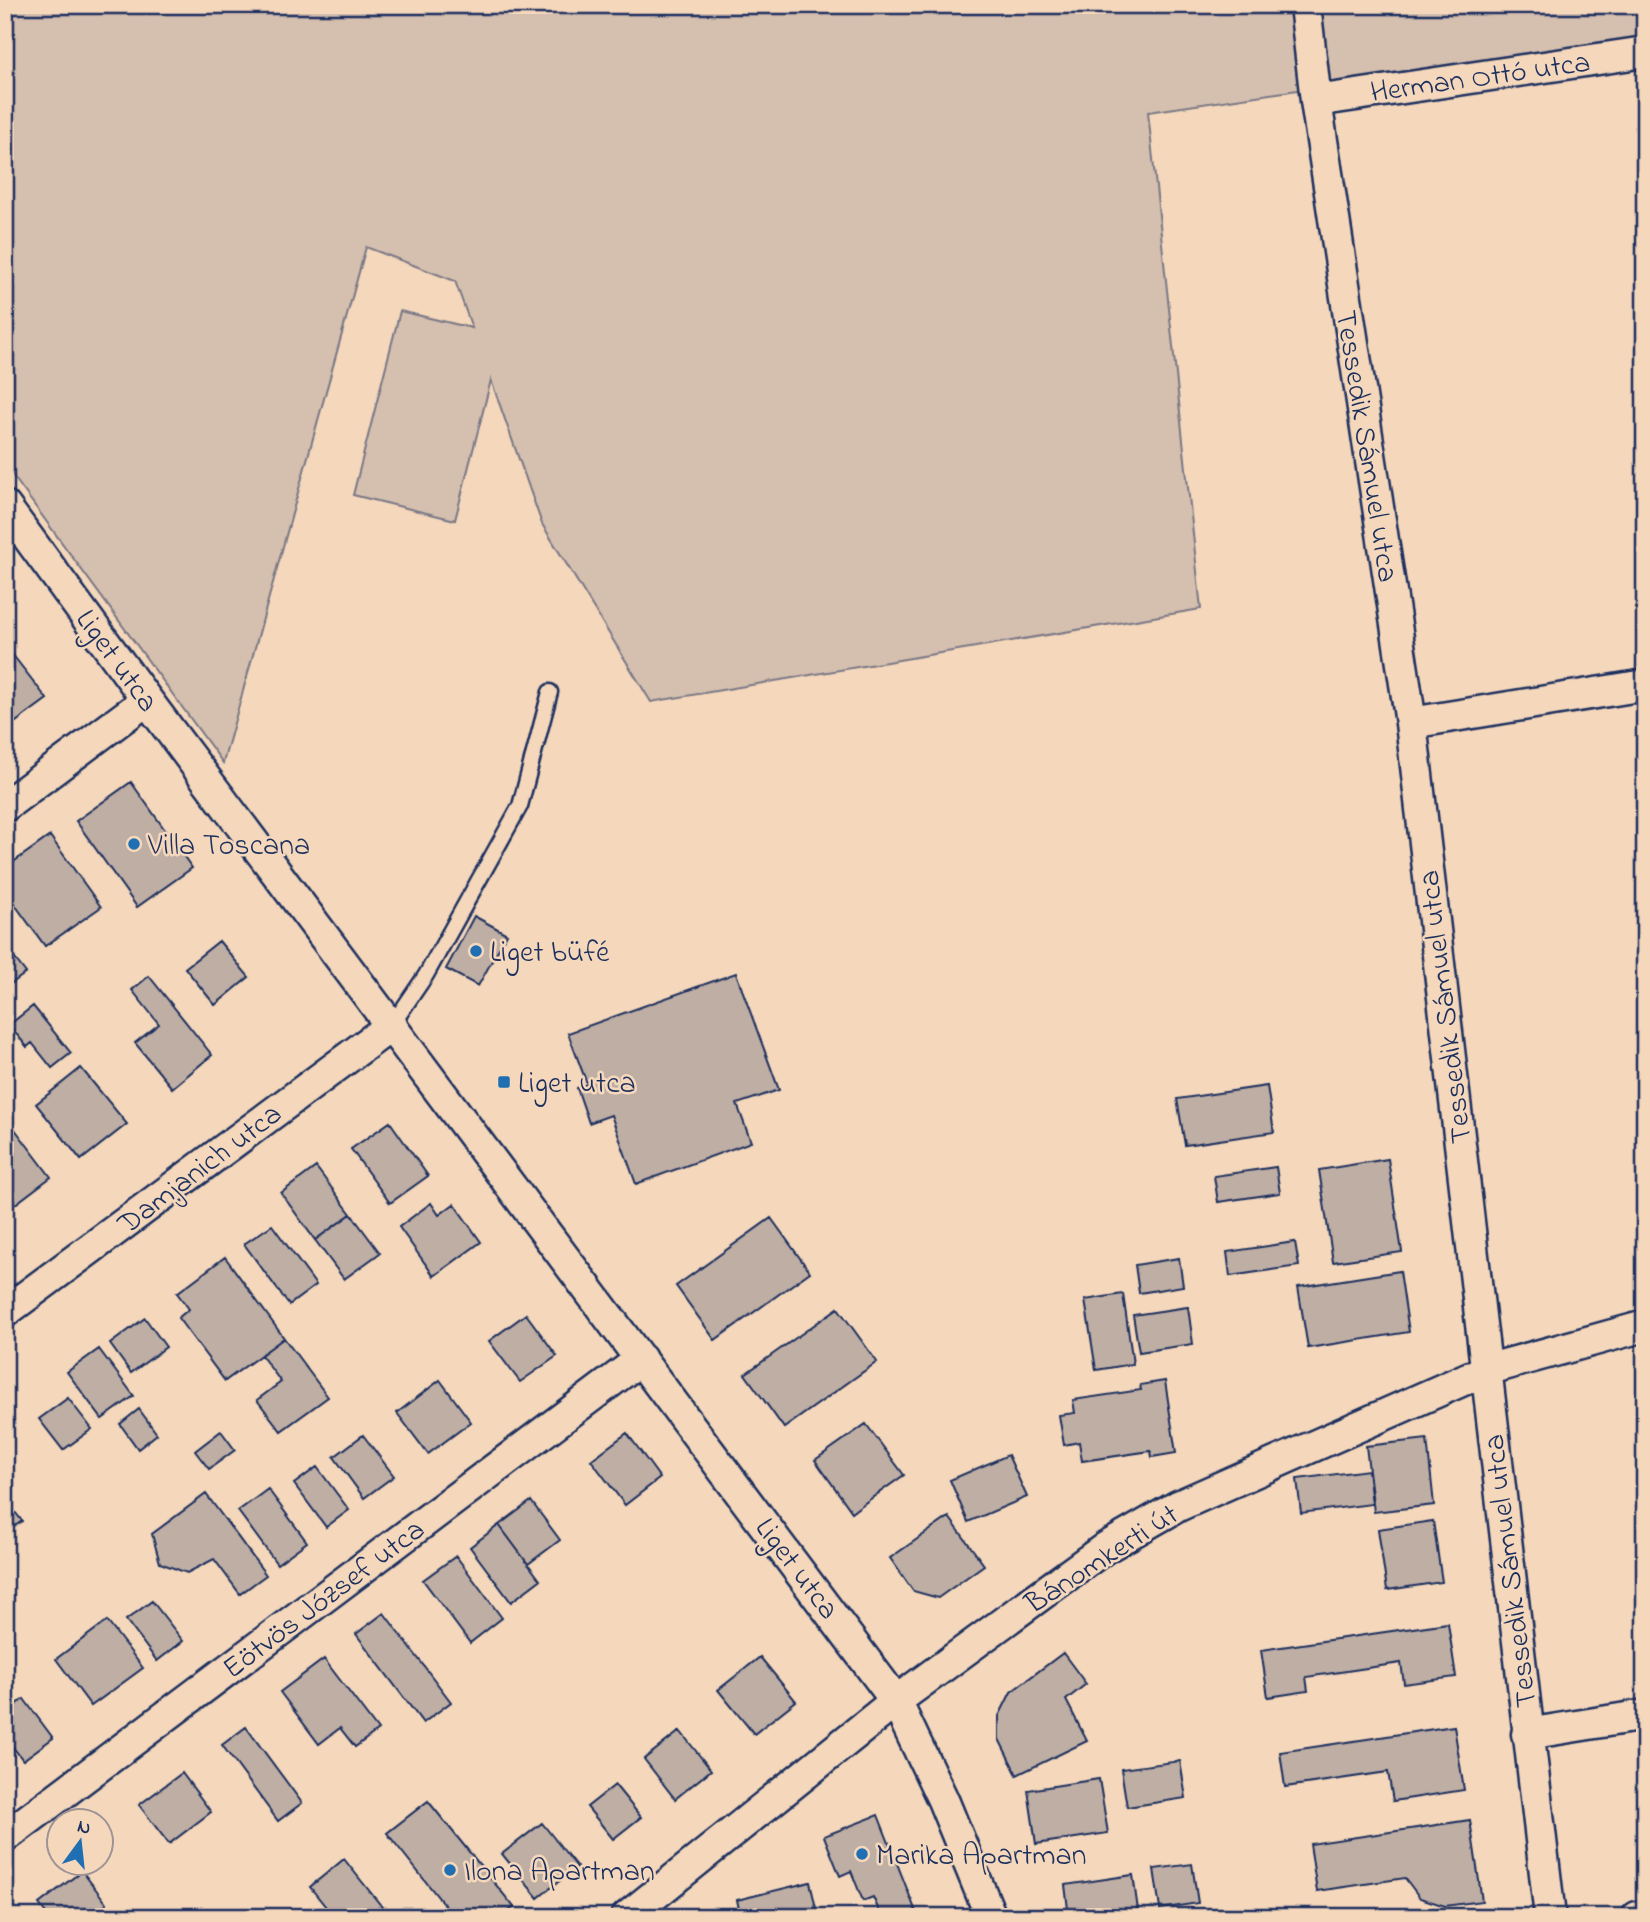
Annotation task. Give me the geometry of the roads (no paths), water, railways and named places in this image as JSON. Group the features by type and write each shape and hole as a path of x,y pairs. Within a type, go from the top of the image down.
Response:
{"street":[{"name":"Tessedik Sámuel utca","path":"1305,5 1316,101 1411,723 1550,1917"},
{"name":"Herman Ottó utca","path":"1316,101 1645,52"},
{"name":"Liget utca","path":"5,506 147,700 897,1701 943,1800 991,1917"},
{"path":"1411,723 1645,685"},
{"path":"5,806 147,700"},
{"name":"Damjanich utca","path":"5,1312 392,1025"},
{"name":"Bánomkerti út","path":"627,1917 897,1701 1105,1548 1178,1506 1486,1370 1645,1326"},
{"name":"Eötvös József utca","path":"5,1837 641,1359"},
{"path":"1527,1734 1645,1715"},
{"path":"1637,1917 1645,1915"}],"lane":[{"path":"392,1025 426,975 520,806 550,692"}],"place":[{"name":"Villa Toscana","path":"134,844"},
{"name":"Liget büfé","path":"476,951"},
{"name":"Liget utca","path":"504,1082"},
{"name":"Marika Apartman","path":"862,1854"},
{"name":"Ilona Apartman","path":"450,1870"}]}
